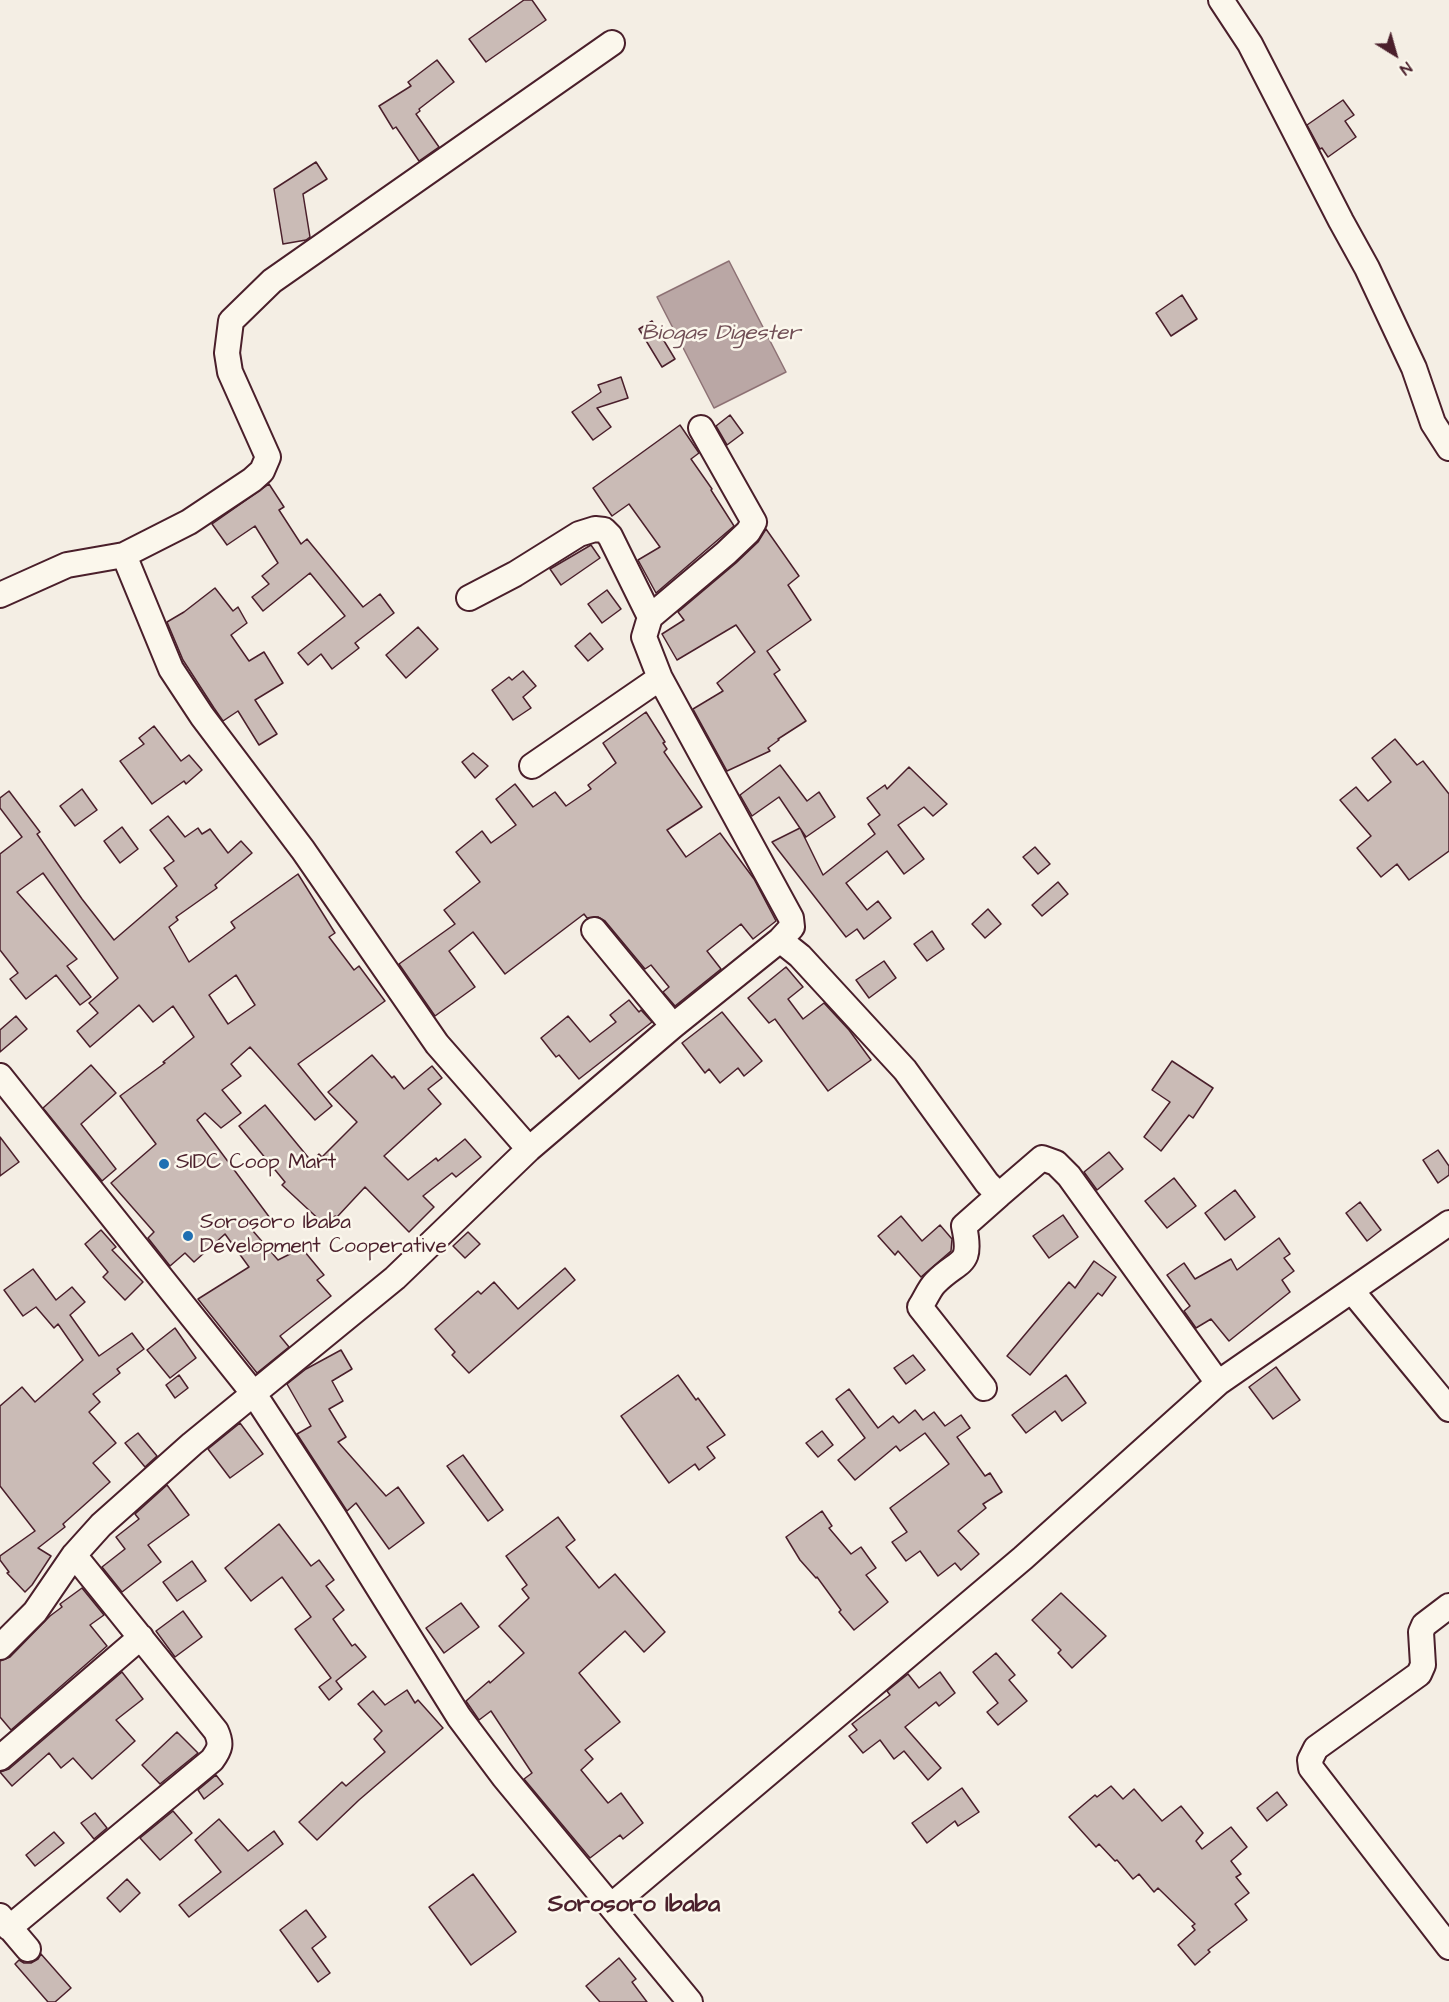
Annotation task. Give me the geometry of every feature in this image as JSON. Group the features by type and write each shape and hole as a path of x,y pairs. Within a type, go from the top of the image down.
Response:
{"street":[{"path":"1221,0 1250,44 1367,268 1414,368 1433,423 1449,448"},
{"path":"0,595 67,565 124,555 189,522 262,471 268,457 230,372 227,353 231,321 272,281 612,43"},
{"path":"0,1647 34,1612 74,1555 101,1525 173,1460 395,1278 529,1149 673,1026 780,940 792,927 791,918 660,678 644,637 650,617 726,553 748,532 754,522 700,428"},
{"path":"469,598 515,574 579,534 595,529 604,530 610,536 650,617"},
{"path":"124,555 171,669 202,716 303,850 437,1044 529,1149"},
{"path":"532,766 660,678"},
{"path":"594,930 673,1026"},
{"path":"780,940 800,956 905,1070 987,1183 999,1195"},
{"path":"0,1076 254,1394 335,1518 459,1718 504,1777 690,2002"},
{"path":"984,1388 921,1307 934,1283 963,1261 968,1245 964,1226 1042,1158 1056,1163 1069,1176 1218,1383"},
{"path":"611,1906 1023,1558 1218,1383 1449,1223"},
{"path":"1352,1291 1449,1408"},
{"path":"28,1950 5,1922 212,1760 220,1748 220,1739 216,1731 74,1555"},
{"path":"1449,1606 1424,1625 1421,1632 1423,1665 1419,1674 1316,1748 1310,1760 1311,1768 1449,1947"},
{"path":"0,1758 141,1637"}],"water":[{"name":"Biogas Digester","path":"729,261 786,372 714,408 657,297"}],"building":[{"path":"524,0 532,0 546,20 486,62 469,39"},
{"path":"437,60 454,82 419,109 420,111 416,114 439,147 419,161 396,127 393,129 379,106 411,86 408,82"},
{"path":"1343,100 1354,115 1345,121 1356,137 1328,157 1322,148 1320,149 1307,125"},
{"path":"316,162 327,179 303,194 310,237 306,240 283,244 274,189"},
{"path":"1182,295 1197,319 1171,336 1156,313"},
{"path":"652,321 675,359 662,367 639,329"},
{"path":"621,377 628,398 597,408 611,427 593,440 572,412 601,392 598,385"},
{"path":"730,415 743,433 727,445 716,426"},
{"path":"680,425 699,453 691,459 734,526 656,593 638,560 660,547 629,504 612,516 593,488"},
{"path":"269,484 284,507 279,510 301,544 307,539 363,607 380,594 394,613 355,643 359,648 332,669 321,654 308,665 298,653 345,616 310,573 263,611 252,597 269,584 262,576 278,563 255,526 227,545 212,524"},
{"path":"766,529 799,576 788,585 811,620 767,651 780,670 774,674 806,721 778,739 768,748 770,751 727,771 693,709 723,691 717,683 755,652 736,625 677,660 662,634 684,620 678,612 736,563 758,542"},
{"path":"591,545 600,558 561,585 550,569"},
{"path":"215,588 233,611 238,607 247,623 231,635 249,661 264,652 283,683 255,700 277,734 259,745 238,711 223,721 183,660 167,622"},
{"path":"607,590 621,609 602,623 588,604"},
{"path":"418,627 438,649 406,678 386,655"},
{"path":"590,633 603,649 588,661 575,646"},
{"path":"523,671 536,686 523,697 531,708 513,720 492,690 509,677 512,680"},
{"path":"646,712 665,742 663,743 667,749 664,752 702,807 667,830 686,857 720,833 754,879 776,921 753,939 741,924 707,951 721,969 675,1006 663,992 669,987 651,965 645,969 605,921 598,917 587,918 584,914 505,974 473,932 449,951 475,987 435,1016 399,964 455,924 444,910 480,882 456,852 482,831 491,843 516,825 496,799 515,784 533,807 555,792 566,806 591,789 588,785 616,763 603,743"},
{"path":"154,726 181,761 189,755 202,770 186,784 184,781 152,804 120,761 144,744 139,738"},
{"path":"1395,739 1417,765 1423,761 1449,794 1449,851 1409,880 1397,864 1381,877 1357,848 1371,836 1340,800 1356,787 1368,801 1391,782 1372,758"},
{"path":"473,753 488,766 475,778 462,762"},
{"path":"780,765 807,801 819,792 835,817 806,837 779,797 752,816 740,795"},
{"path":"909,767 947,804 933,816 924,807 898,825 924,859 904,874 887,851 846,883 867,910 878,901 891,918 864,939 857,929 846,937 772,842 800,828 823,875 875,834 868,824 880,815 867,798 885,785 887,789"},
{"path":"82,789 97,810 75,826 60,806"},
{"path":"9,791 40,832 37,834 82,899 114,940 177,886 164,868 174,861 150,830 168,816 185,837 198,828 202,834 210,829 228,853 241,841 252,853 215,885 217,888 176,917 178,920 169,927 189,962 235,928 231,922 298,874 335,933 329,937 354,970 359,966 385,1001 298,1064 332,1106 315,1120 250,1047 231,1064 241,1076 222,1090 241,1113 221,1128 205,1113 197,1120 270,1218 253,1231 278,1260 300,1246 324,1275 317,1280 331,1296 280,1336 289,1347 257,1373 198,1299 249,1267 225,1234 194,1262 185,1253 170,1266 148,1238 154,1232 111,1183 156,1144 120,1096 165,1063 163,1062 194,1037 173,1006 153,1022 139,1005 90,1047 77,1031 98,1013 89,1003 118,978 43,873 17,892 77,959 67,966 91,997 80,1005 56,975 26,999 10,979 18,973 0,950 0,854 22,837 0,808 0,798","holes":["236,975 255,1005 228,1024 209,995"]},
{"path":"122,827 138,849 120,863 104,841"},
{"path":"1035,847 1050,864 1038,874 1023,857"},
{"path":"1058,882 1068,894 1042,916 1032,905"},
{"path":"988,909 1001,924 985,938 972,924"},
{"path":"932,931 944,949 927,961 914,944"},
{"path":"884,961 896,978 869,998 856,980"},
{"path":"786,967 803,987 788,999 803,1019 824,1003 849,1030 871,1060 828,1091 775,1019 769,1023 748,998"},
{"path":"629,1000 652,1022 579,1079 559,1055 556,1057 541,1038 568,1016 590,1042 616,1022 610,1015"},
{"path":"722,1012 762,1061 744,1076 738,1068 720,1083 709,1069 705,1073 682,1043"},
{"path":"16,1016 27,1029 0,1052 0,1030"},
{"path":"372,1055 404,1089 432,1066 442,1078 428,1089 441,1104 384,1156 408,1180 436,1158 438,1161 465,1139 481,1157 456,1177 452,1173 423,1196 434,1207 409,1232 365,1187 337,1217 335,1216 325,1225 282,1185 285,1182 239,1126 265,1105 312,1162 319,1154 322,1157 357,1122 328,1092"},
{"path":"1172,1061 1213,1088 1193,1118 1189,1115 1161,1151 1144,1137 1170,1102 1152,1090"},
{"path":"91,1065 116,1093 81,1124 116,1169 102,1181 43,1108"},
{"path":"0,1137 19,1162 0,1176"},
{"path":"1438,1150 1449,1166 1449,1175 1438,1183 1423,1160"},
{"path":"1109,1152 1123,1169 1097,1190 1084,1172"},
{"path":"1174,1178 1196,1206 1167,1228 1145,1201"},
{"path":"1235,1190 1255,1217 1225,1240 1205,1213"},
{"path":"1360,1202 1381,1230 1367,1241 1346,1213"},
{"path":"1063,1215 1078,1237 1049,1258 1033,1236"},
{"path":"901,1216 922,1241 940,1225 952,1239 951,1251 921,1277 898,1251 895,1255 878,1236"},
{"path":"101,1230 116,1247 112,1250 143,1282 125,1300 103,1277 108,1272 85,1244"},
{"path":"468,1232 480,1244 465,1258 453,1246"},
{"path":"1279,1238 1290,1254 1284,1258 1294,1271 1282,1280 1290,1292 1229,1341 1211,1319 1196,1328 1184,1311 1190,1306 1167,1275 1184,1263 1195,1279 1231,1259 1237,1270"},
{"path":"1094,1261 1116,1277 1102,1296 1098,1293 1030,1375 1007,1356 1069,1282 1075,1288"},
{"path":"565,1268 575,1280 469,1373 452,1355 455,1352 435,1329 478,1291 481,1294 494,1282 518,1309"},
{"path":"33,1269 56,1300 72,1287 85,1302 70,1315 99,1356 132,1333 144,1349 117,1369 120,1373 93,1394 100,1402 89,1412 116,1443 93,1463 110,1482 63,1524 65,1527 38,1548 51,1556 25,1592 7,1573 9,1572 0,1560 0,1556 35,1531 0,1486 0,1406 22,1387 35,1402 83,1360 58,1324 54,1328 36,1307 23,1316 4,1290"},
{"path":"175,1328 196,1358 170,1378 147,1350"},
{"path":"341,1350 352,1369 332,1381 343,1401 329,1409 346,1437 338,1442 386,1496 398,1487 424,1523 389,1549 356,1503 347,1511 297,1434 311,1426 287,1384 306,1369"},
{"path":"913,1355 925,1370 906,1384 894,1368"},
{"path":"1276,1367 1300,1400 1273,1419 1249,1387"},
{"path":"179,1375 188,1388 175,1398 166,1385"},
{"path":"678,1375 725,1435 707,1447 715,1458 699,1470 695,1464 669,1483 621,1416"},
{"path":"1066,1375 1086,1403 1062,1421 1055,1411 1026,1433 1012,1415"},
{"path":"849,1389 878,1428 893,1416 899,1423 915,1410 923,1420 934,1412 945,1426 961,1415 970,1428 957,1437 985,1476 990,1473 1002,1492 983,1504 986,1508 958,1531 979,1554 961,1570 955,1563 938,1576 920,1551 906,1561 892,1542 907,1532 890,1508 949,1464 925,1433 900,1451 896,1446 855,1480 838,1460 865,1438 836,1399"},
{"path":"240,1423 263,1454 230,1478 208,1449"},
{"path":"822,1431 833,1445 818,1457 806,1443"},
{"path":"138,1433 157,1456 145,1467 125,1443"},
{"path":"463,1455 503,1510 488,1521 447,1466"},
{"path":"167,1485 189,1515 148,1545 161,1562 122,1592 102,1567 125,1549 116,1537 139,1519 135,1514"},
{"path":"822,1511 832,1526 829,1528 851,1554 861,1547 876,1568 866,1575 888,1602 854,1630 839,1612 841,1610 817,1577 800,1560 786,1537"},
{"path":"558,1517 575,1540 566,1547 599,1588 615,1574 665,1632 644,1652 625,1631 579,1673 620,1722 585,1750 593,1759 581,1770 608,1803 621,1793 643,1823 623,1839 620,1835 590,1858 524,1779 532,1773 491,1711 479,1720 466,1701 524,1653 499,1626 529,1598 522,1589 527,1585 506,1556"},
{"path":"279,1524 311,1566 319,1560 334,1580 326,1586 344,1610 333,1619 352,1646 355,1644 366,1657 336,1681 342,1689 329,1700 319,1687 331,1678 295,1629 311,1617 282,1577 251,1601 225,1568"},
{"path":"192,1561 206,1581 177,1601 163,1582"},
{"path":"82,1588 104,1615 90,1625 107,1646 11,1730 0,1717 0,1661 10,1657 50,1616 62,1607 60,1604"},
{"path":"1061,1593 1106,1636 1072,1668 1058,1653 1061,1650 1032,1620"},
{"path":"461,1603 479,1627 444,1653 426,1628"},
{"path":"183,1611 202,1637 175,1657 156,1631"},
{"path":"996,1653 1015,1675 1009,1680 1027,1701 998,1725 987,1712 998,1703 973,1672"},
{"path":"122,1672 143,1699 116,1720 135,1741 92,1779 73,1758 61,1768 49,1753 12,1786 0,1772 9,1769"},
{"path":"940,1672 955,1693 939,1706 936,1702 905,1727 941,1768 928,1780 904,1751 894,1759 880,1740 863,1753 849,1736 857,1730 852,1724 890,1695 887,1691 908,1674 919,1688"},
{"path":"407,1690 415,1703 418,1700 443,1728 359,1800 317,1840 299,1822 342,1782 346,1786 385,1752 374,1739 382,1731 358,1704 373,1691 385,1705"},
{"path":"177,1732 198,1753 160,1784 142,1765"},
{"path":"216,1775 223,1784 204,1799 198,1790"},
{"path":"1111,1786 1123,1799 1134,1789 1162,1821 1181,1806 1203,1833 1196,1841 1202,1849 1231,1827 1247,1847 1231,1861 1241,1874 1236,1877 1249,1893 1235,1904 1247,1920 1208,1950 1210,1952 1195,1965 1178,1945 1195,1930 1192,1926 1195,1924 1158,1888 1154,1892 1139,1874 1133,1879 1099,1844 1096,1847 1069,1817 1095,1795 1097,1797"},
{"path":"962,1788 979,1812 958,1826 955,1821 927,1843 912,1823"},
{"path":"1277,1792 1287,1805 1267,1821 1257,1808"},
{"path":"173,1811 192,1833 160,1860 140,1838"},
{"path":"95,1813 107,1828 94,1839 81,1823"},
{"path":"219,1819 248,1851 274,1831 283,1844 189,1917 179,1905 221,1872 195,1840"},
{"path":"54,1832 64,1843 35,1866 26,1855"},
{"path":"473,1874 516,1932 471,1965 429,1907"},
{"path":"127,1879 140,1893 120,1912 107,1898"},
{"path":"306,1910 326,1937 312,1948 330,1973 318,1982 280,1930"},
{"path":"41,1954 71,1988 55,2002 48,2002 15,1964 19,1960 31,1963"},
{"path":"619,1958 636,1979 632,1982 647,2002 600,2002 586,1986"}],"place":[{"name":"SIDC Coop Mart","path":"164,1164"},
{"name":"Sorosoro Ibaba Development Cooperative","path":"188,1236"}],"district":[{"name":"Sorosoro Ibaba","path":"634,1906"}]}
